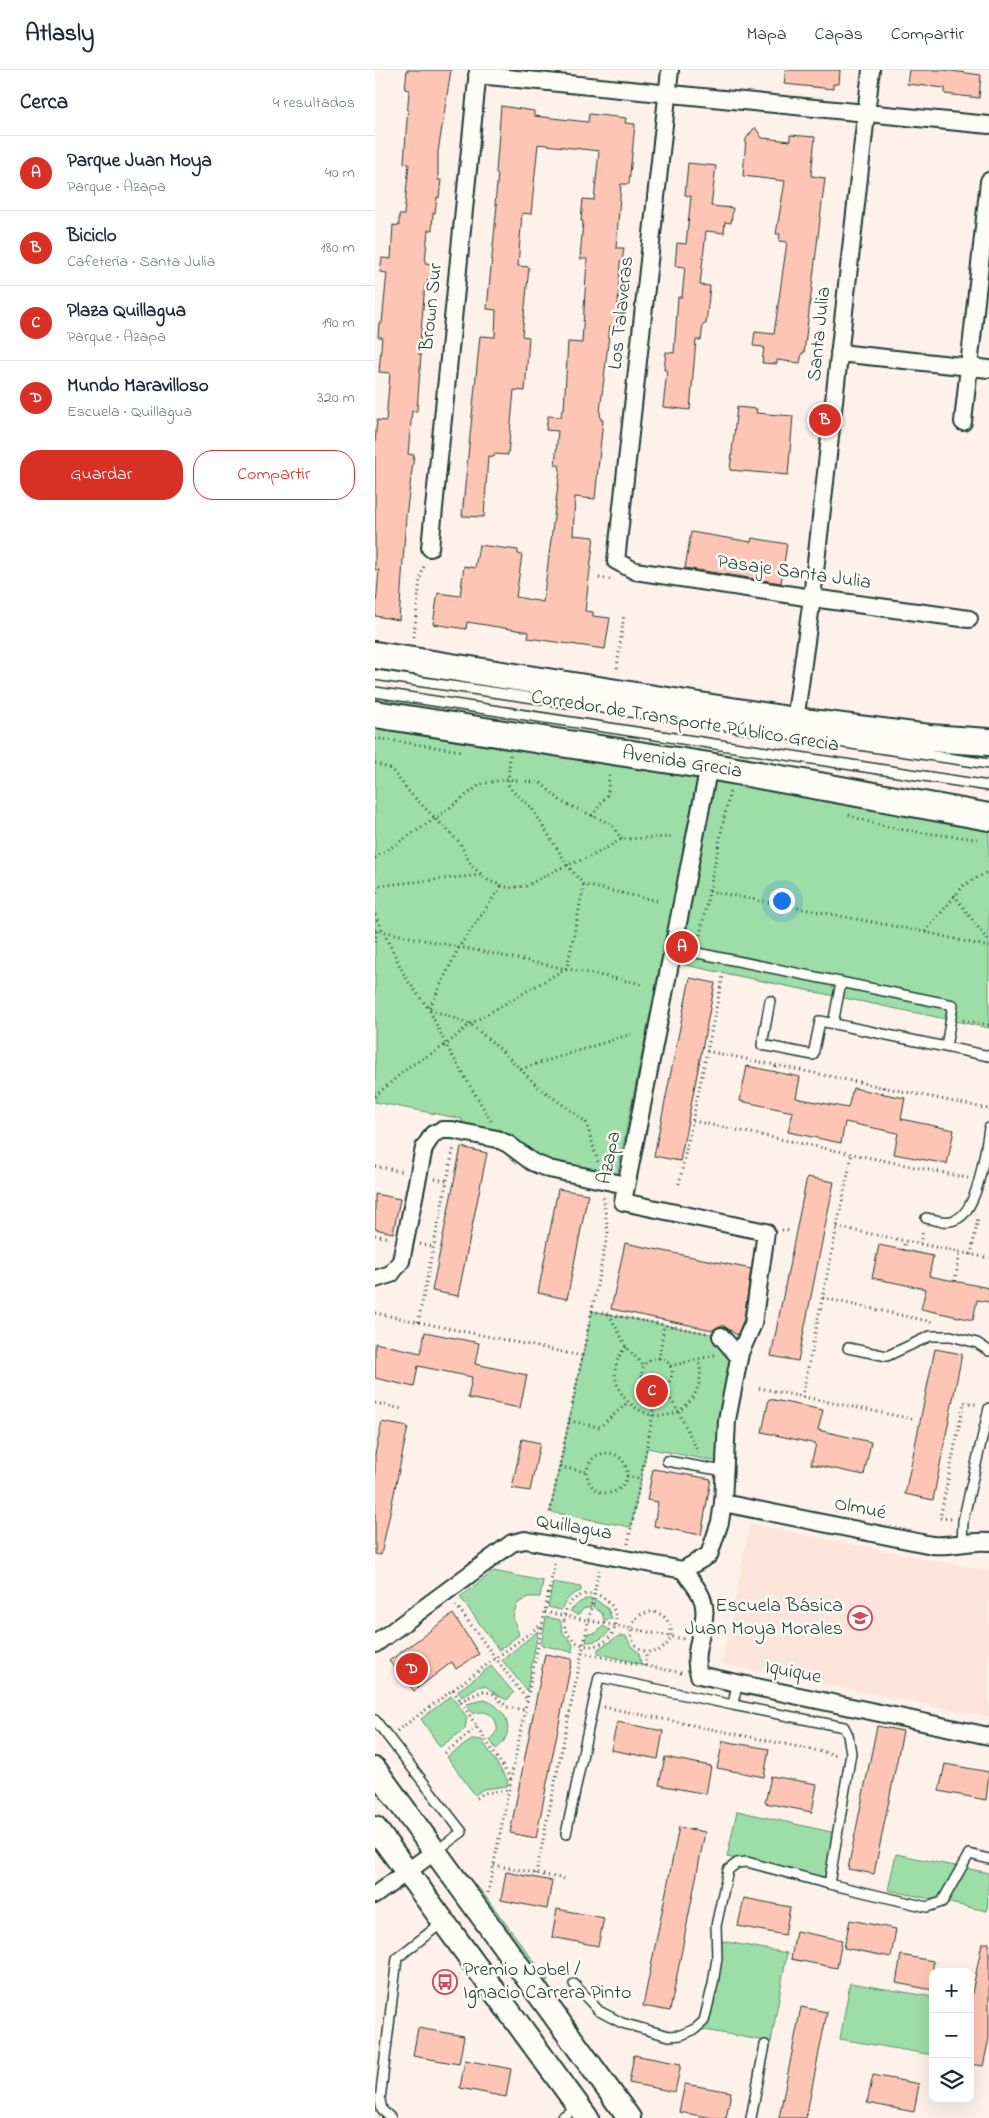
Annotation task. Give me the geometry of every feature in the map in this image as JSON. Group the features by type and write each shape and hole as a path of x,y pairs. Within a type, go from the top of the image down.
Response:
{"main road":[{"path":"375,655 795,721 929,738 989,742"},
{"name":"Avenida Grecia","path":"375,714 709,766 989,817"}],"street":[{"name":"Los Talaveras","path":"617,561 670,70"},
{"name":"Santa Julia","path":"795,721 812,598 871,70"},
{"path":"477,73 667,94 989,125"},
{"name":"Brown Sur","path":"429,548 477,73"},
{"path":"963,422 989,181"},
{"path":"839,353 989,369"},
{"name":"Pasaje Santa Julia","path":"617,561 635,571 812,598 969,619"},
{"name":"Azapa","path":"709,766 623,1202 766,1232 753,1324 736,1354 727,1420 723,1503"},
{"path":"375,1279 391,1274 401,1261 427,1141 433,1134 442,1130 497,1139 508,1144 532,1162 549,1169 626,1185"},
{"path":"721,1336 736,1354"},
{"path":"696,1667 697,1641 704,1607 702,1597 683,1570 702,1561 709,1554 713,1547 723,1503"},
{"name":"Olmué","path":"723,1503 932,1545 949,1547 989,1542"},
{"name":"Quillagua","path":"375,1644 512,1543 525,1540 683,1570"},
{"name":"Iquique","path":"696,1667 699,1675 737,1684 924,1721 989,1736"},
{"path":"375,1769 629,2118"},
{"path":"375,1828 518,2024 575,2114"},
{"path":"375,1895 434,1852"},
{"path":"518,2024 545,2005"}],"lane":[{"name":"Corredor de Transporte Público Grecia","path":"375,675 989,764"},
{"name":"Corredor de Transporte Público Grecia","path":"375,692 989,786"},
{"path":"673,948 953,1005 945,1047"},
{"path":"833,1024 841,982"},
{"path":"770,1001 762,1045 813,1055 820,1021 989,1056"},
{"path":"926,1218 943,1222 958,1219 977,1189 989,1128"},
{"path":"848,1348 887,1356 930,1336 951,1336 977,1343 989,1351"},
{"path":"962,1544 963,1521 989,1408"},
{"path":"667,1461 724,1471"},
{"path":"566,1834 599,1677 844,1727 848,1735 850,1758 829,1884"},
{"path":"733,1705 737,1684"},
{"path":"375,1720 462,1832 434,1852"},
{"path":"574,1984 599,2012 622,2023 669,2036 681,2035 695,2029 704,2022 717,1958 716,1926 728,1870 737,1863 747,1862 922,1906 935,1906 942,1902 969,1854 989,1858"},
{"path":"391,2118 382,2110 380,2100 397,1958 443,1921"},
{"path":"751,2118 765,2045"}],"path":[{"path":"414,637 420,579 429,548"},
{"path":"617,668 624,614"},
{"path":"510,754 507,779 512,791 531,807 568,866 584,885 659,901"},
{"path":"375,764 391,770 406,788 461,843 471,865 489,881 509,888 526,886 622,839 672,837"},
{"path":"592,816 608,794 609,769"},
{"path":"375,858 436,818 481,784 507,779 541,783 562,802 611,824 622,839"},
{"path":"696,953 731,787"},
{"path":"925,932 964,885 989,871"},
{"path":"375,897 377,887 482,875"},
{"path":"429,1009 459,947 502,885"},
{"path":"375,1096 410,1066 446,1045 470,1024 567,968 584,885"},
{"path":"709,891 925,932 989,947"},
{"path":"954,895 989,942"},
{"path":"375,915 407,980 429,1009 446,1045 492,1122"},
{"path":"375,942 376,930 642,984"},
{"path":"679,1184 724,971"},
{"path":"429,1009 470,1024 521,1069 537,1086 586,1122 601,1180 608,1232 550,1512"},
{"path":"521,1069 631,1034"},
{"path":"707,1051 989,1109"},
{"path":"774,1072 776,1065"},
{"path":"882,1094 883,1087"},
{"path":"693,1121 979,1180"},
{"path":"418,1322 457,1131"},
{"path":"802,1397 852,1154"},
{"path":"837,1227 989,1258"},
{"path":"903,1250 905,1241"},
{"path":"955,1281 960,1252"},
{"path":"823,1298 933,1322"},
{"path":"592,1311 721,1336"},
{"path":"375,1313 582,1356"},
{"path":"609,1314 625,1347 644,1366"},
{"path":"659,1359 664,1325"},
{"path":"625,1347 617,1363 616,1377 619,1390 627,1403 638,1411 653,1415 665,1415 678,1411 689,1402 697,1391 700,1377 698,1360"},
{"path":"670,1366 670,1380 662,1387 649,1386 643,1378 644,1366 652,1359 659,1359 670,1366 736,1354"},
{"path":"662,1387 678,1411 706,1467"},
{"path":"625,1559 653,1415 656,1388"},
{"path":"759,1388 913,1419"},
{"path":"963,1521 940,1518 964,1402"},
{"path":"375,1403 402,1409"},
{"path":"569,1421 601,1428 627,1403"},
{"path":"605,1453 611,1454 623,1461 626,1476 618,1489 606,1493 594,1488 590,1484 587,1472 592,1460 605,1453"},
{"path":"560,1467 587,1472"},
{"path":"626,1476 641,1479"},
{"path":"487,1896 557,1546"},
{"path":"536,1874 602,1554"},
{"path":"447,1592 527,1701"},
{"path":"595,1594 606,1598 612,1605 616,1614 616,1626 609,1639 602,1644 584,1646 571,1638 567,1631 565,1616 572,1601 579,1596 595,1594"},
{"path":"545,1612 697,1641"},
{"path":"654,1612 666,1618 670,1624 671,1636 663,1648 647,1652 638,1648 634,1643 631,1628 636,1618 641,1614 654,1612"},
{"path":"388,1737 542,1624"},
{"path":"644,1666 647,1652"},
{"path":"582,1654 680,1674 696,1667"},
{"path":"453,1690 511,1779"},
{"path":"460,1701 483,1691 493,1694 507,1707 525,1710"},
{"path":"572,1700 850,1758"},
{"path":"445,1753 477,1727"},
{"path":"477,1798 484,1792 509,1790"},
{"path":"494,1865 565,1879"}],"shaded area":[{"name":"Escuela Básica Juan Moya Morales","path":"750,1524 989,1571 989,1717 722,1664"}],"green space":[{"path":"375,723 790,785 989,829 989,1028 661,960 617,1176 552,1163 541,1158 510,1134 462,1123 462,1119 375,1102"},
{"path":"592,1311 716,1335 735,1362 719,1462 647,1448 631,1527 550,1512"},
{"path":"494,1571 543,1581 540,1597 528,1597 517,1604 513,1617 519,1635 499,1650 460,1597"},
{"path":"553,1582 581,1587 581,1591 568,1598 561,1610 548,1607"},
{"path":"592,1599 591,1607 583,1609 578,1615 570,1611 580,1602"},
{"path":"595,1599 608,1609 612,1619 604,1620 602,1613 593,1607"},
{"path":"546,1617 560,1620 563,1633 573,1644 572,1652 541,1645"},
{"path":"603,1626 610,1630 605,1636 597,1641 586,1642 587,1634 596,1633"},
{"path":"538,1631 527,1691 502,1660"},
{"path":"619,1636 626,1636 631,1646 639,1653 641,1664 598,1653 598,1649"},
{"path":"491,1666 514,1693 507,1700 486,1686 482,1686 462,1697 458,1691"},
{"path":"451,1696 467,1717 465,1729 440,1747 421,1719"},
{"path":"484,1700 498,1708 507,1721 507,1735 503,1743 496,1749 490,1740 497,1731 493,1717 482,1712 473,1714 466,1704"},
{"path":"473,1739 482,1740 508,1781 507,1786 483,1789 475,1795 447,1757"},
{"path":"737,1811 840,1834 830,1880 727,1857"},
{"path":"896,1854 989,1873 987,1911 888,1890"},
{"path":"479,1888 548,1980 539,1987 470,1895"},
{"path":"716,1940 787,1953 771,2042 699,2029"},
{"path":"850,1983 929,1996 929,2054 840,2039"}],"building":[{"path":"407,70 451,70 438,152 438,180 441,180 439,198 437,197 435,213 433,213 432,230 428,230 425,263 434,264 432,278 428,278 427,284 425,284 419,355 421,355 417,411 412,411 408,454 414,455 406,516 399,620 375,616 379,570 375,570 375,442 377,420 386,421 390,373 379,372 382,337 378,337 379,323 382,323 387,273 380,272 382,258 391,259 393,225 399,226 399,215 404,215 409,164 404,163 409,90 405,89"},
{"path":"786,70 840,70 839,84 833,84 833,89 784,84"},
{"path":"909,70 944,70 981,75 979,98 945,94 945,88 907,84"},
{"path":"501,106 534,111 534,116 588,122 589,114 626,118 625,123 635,124 629,184 621,184 616,248 624,248 622,262 620,262 617,326 610,326 600,412 601,420 603,420 595,499 575,497 573,535 594,537 585,611 593,612 593,616 610,618 605,649 528,638 529,632 467,622 466,629 433,624 438,593 460,596 464,566 475,568 479,545 518,550 518,554 522,555 516,597 543,602 560,470 559,465 555,465 558,431 546,430 548,416 561,417 562,409 564,409 568,342 582,343 587,259 580,259 583,221 581,221 583,199 594,200 599,151 538,144 531,214 522,213 518,266 529,267 522,336 529,337 525,391 514,390 508,455 494,454 494,457 488,456 484,517 462,516 480,336 495,337 496,310 487,309 497,205 495,204 498,174 496,173"},
{"path":"755,127 762,138 790,141 790,135 815,137 811,176 825,178 804,353 802,353 800,363 777,360 777,364 762,363 764,347 753,346 755,332 774,334 787,242 779,241 780,234 776,234 785,181 743,176 746,139"},
{"path":"688,163 716,166 711,206 733,208 731,223 725,222 724,233 706,231 700,285 710,286 706,324 703,324 701,340 696,340 690,410 663,407 667,370 664,370 666,352 674,353 678,297 682,297 685,267 675,266 677,243 686,244 691,196 685,195"},
{"path":"737,407 757,409 756,413 793,416 788,475 730,470"},
{"path":"691,532 751,542 752,538 787,544 781,583 685,568"},
{"path":"690,978 715,983 680,1161 654,1156"},
{"path":"747,1066 800,1077 796,1098 848,1108 853,1088 905,1098 901,1119 954,1130 947,1164 894,1154 898,1133 845,1122 841,1143 788,1132 793,1112 740,1101"},
{"path":"461,1147 487,1153 458,1296 432,1291"},
{"path":"807,1177 834,1182 798,1361 771,1356"},
{"path":"558,1189 588,1194 567,1299 538,1293"},
{"path":"375,1194 400,1199 393,1233 375,1229"},
{"path":"625,1243 751,1269 744,1319 737,1335 724,1326 719,1326 713,1330 611,1309"},
{"path":"879,1245 933,1256 929,1276 989,1288 989,1302 977,1300 973,1320 921,1309 926,1289 872,1278"},
{"path":"425,1332 479,1343 475,1364 527,1375 520,1408 468,1398 472,1377 418,1366 414,1387 375,1378 375,1343 421,1353"},
{"path":"935,1349 962,1354 933,1500 905,1494"},
{"path":"769,1399 823,1410 818,1430 871,1442 864,1475 811,1464 816,1444 762,1432"},
{"path":"382,1422 408,1427 381,1555 375,1554 375,1454"},
{"path":"522,1439 540,1443 530,1491 512,1488"},
{"path":"653,1469 711,1479 701,1535 654,1526 658,1502 647,1500"},
{"path":"453,1614 479,1654 456,1669 452,1662 414,1691 389,1661"},
{"path":"545,1654 572,1659 536,1838 510,1833"},
{"path":"617,1722 663,1731 658,1759 611,1750"},
{"path":"877,1726 903,1731 874,1874 848,1869"},
{"path":"723,1741 769,1749 764,1777 717,1768"},
{"path":"665,1757 711,1766 706,1794 659,1785"},
{"path":"945,1764 989,1772 986,1800 939,1791"},
{"path":"771,1776 817,1784 812,1812 765,1803"},
{"path":"679,1827 705,1832 670,2011 643,2006"},
{"path":"506,1872 552,1881 547,1909 501,1900"},
{"path":"744,1898 790,1907 785,1935 738,1926"},
{"path":"557,1909 604,1918 598,1946 552,1937"},
{"path":"850,1920 896,1929 891,1957 844,1948"},
{"path":"796,1931 842,1940 837,1968 791,1959"},
{"path":"982,1943 989,1943 989,2038 983,2066 974,2065 974,1983"},
{"path":"901,1955 933,1961 933,1968 929,1968 929,1989 896,1983"},
{"path":"801,2007 827,2012 806,2118 779,2118"},
{"path":"418,2028 464,2036 459,2064 413,2056"},
{"path":"634,2055 681,2064 675,2092 629,2083"},
{"path":"465,2060 511,2069 506,2097 460,2088"},
{"path":"873,2075 919,2084 914,2112 867,2103"},
{"path":"685,2084 731,2092 726,2118 713,2118 679,2112"}],"place":[{"name":"Biciclo","path":"825,420"},
{"name":"Parque Juan Moya","path":"682,947"},
{"name":"Plaza Quillagua","path":"652,1391"},
{"name":"Escuela Básica Juan Moya Morales","path":"860,1618"},
{"name":"Mundo Maravilloso","path":"412,1669"},
{"name":"Premio Nobel / Ignacio Carrera Pinto","path":"445,1982"}]}
